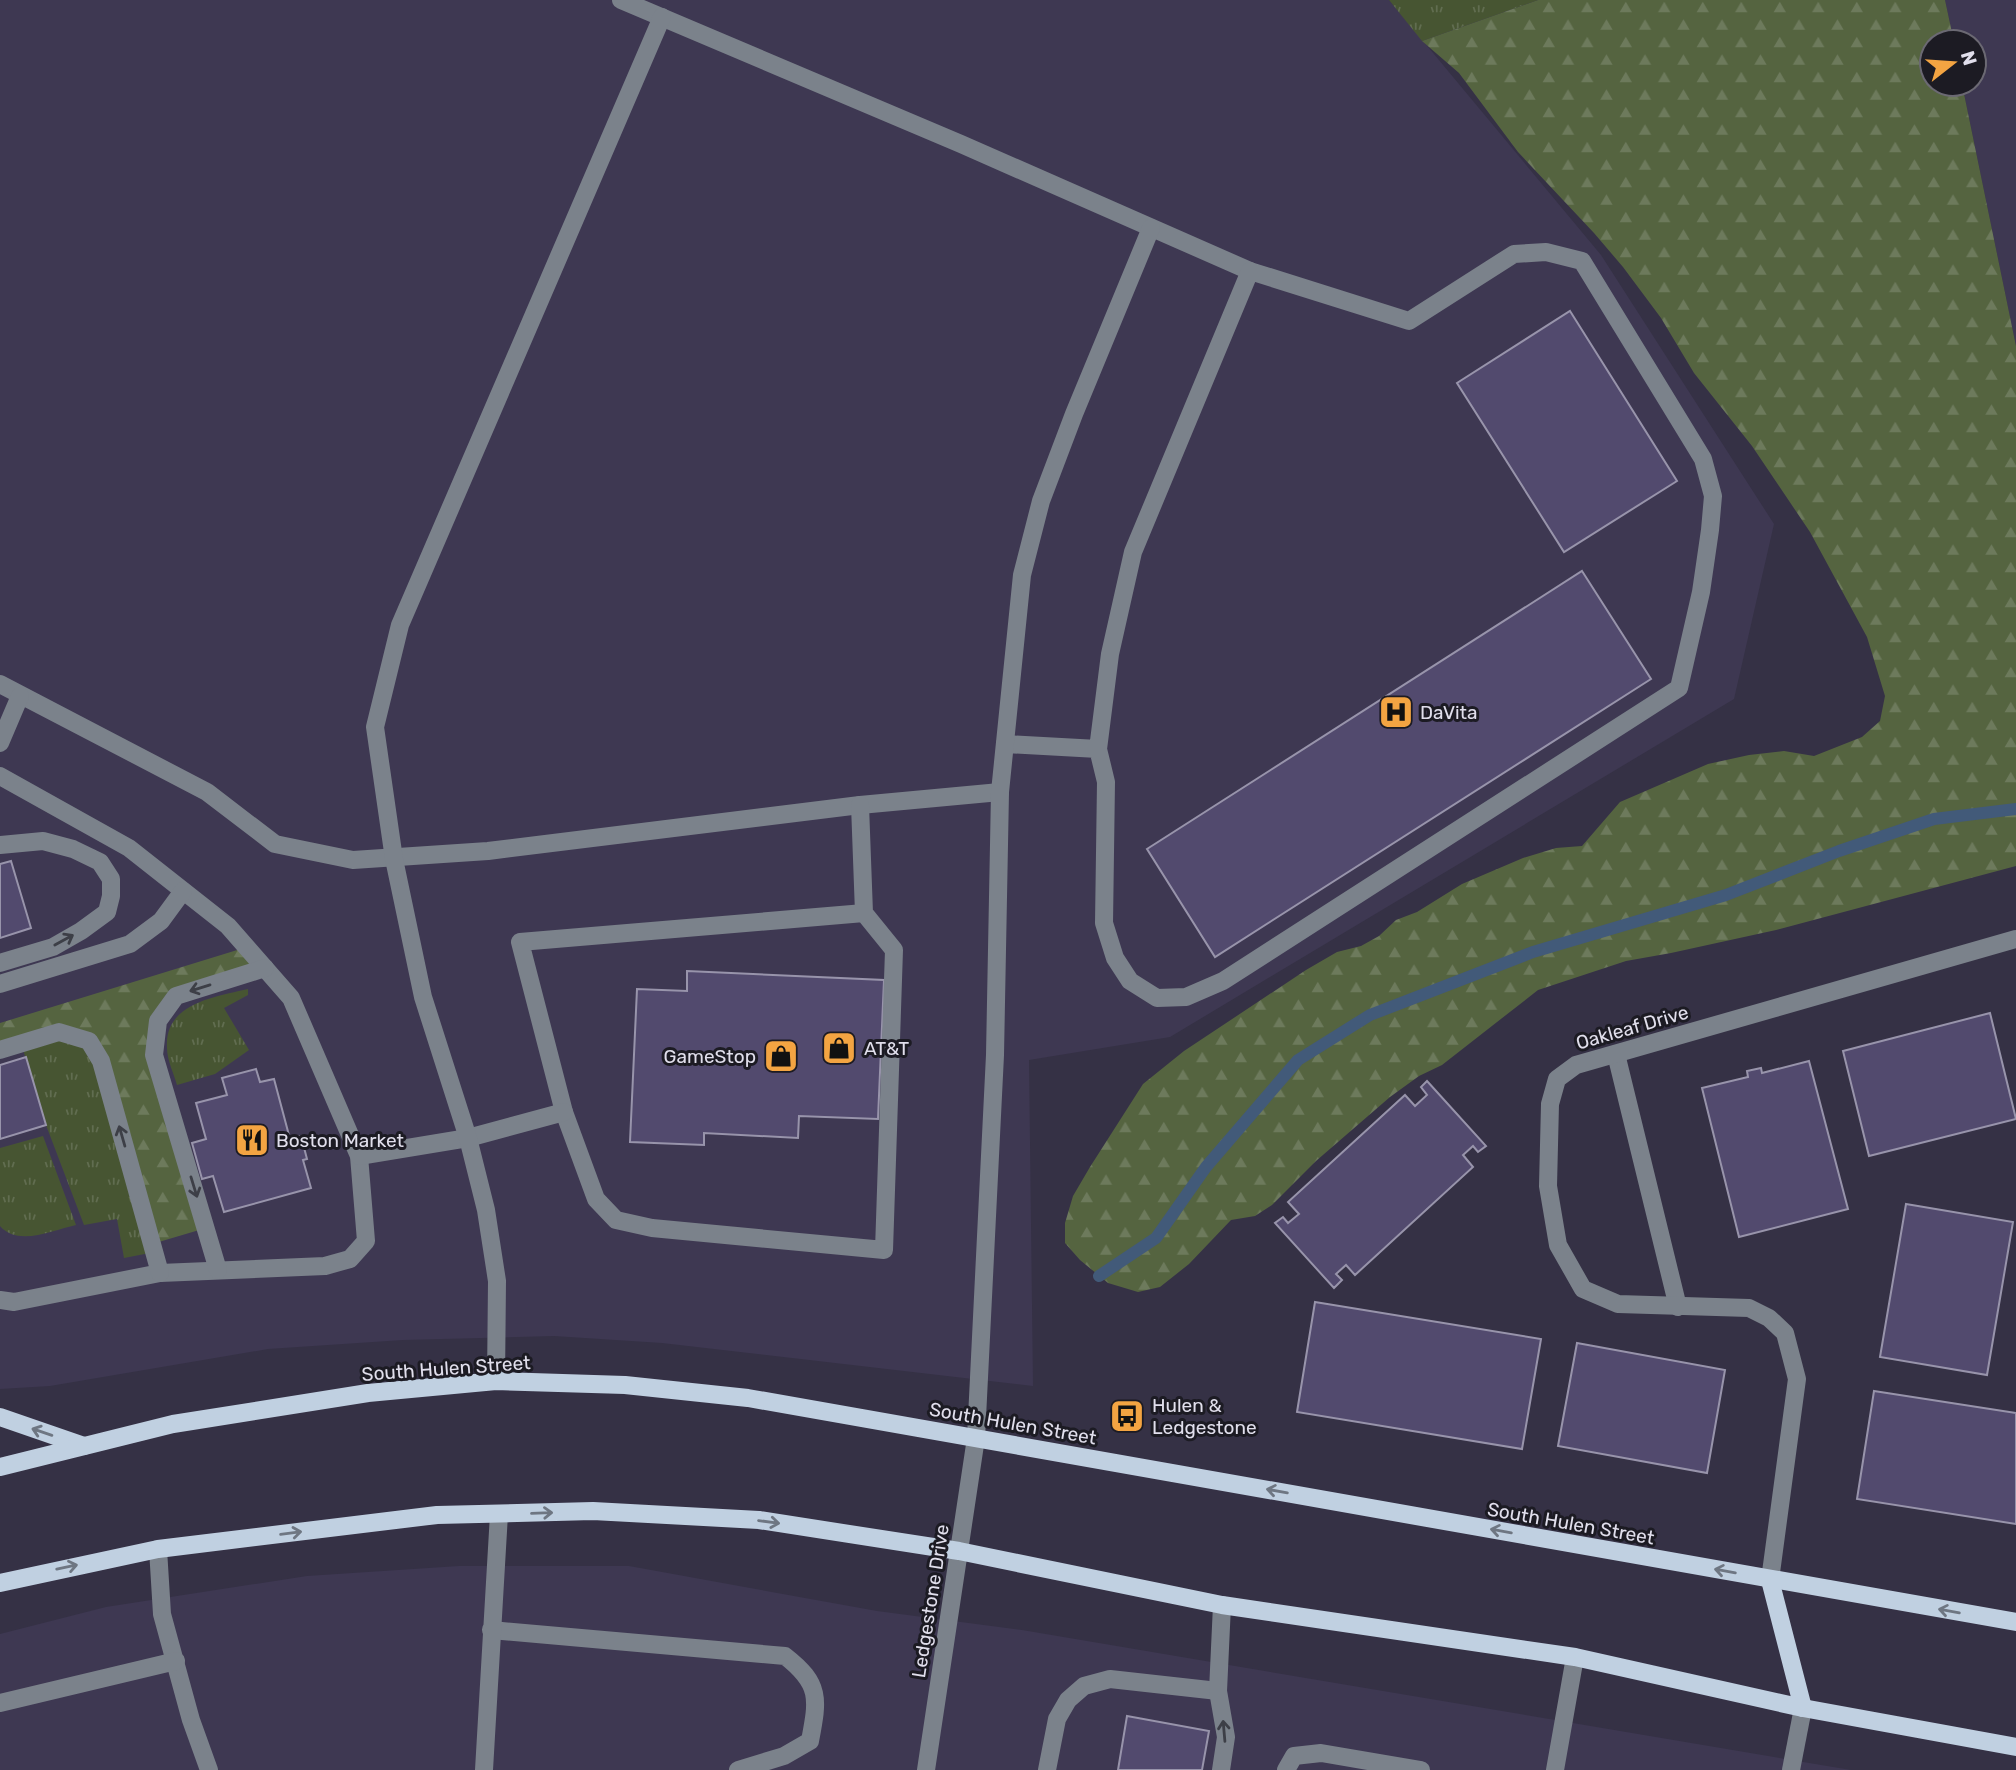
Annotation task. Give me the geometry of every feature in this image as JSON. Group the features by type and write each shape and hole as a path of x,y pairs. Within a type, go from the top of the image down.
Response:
{"main road":[{"name":"South Hulen Street","path":"0,1466 173,1424 368,1393 496,1381 625,1385 748,1398 2016,1622"},
{"path":"0,1418 84,1446"},
{"path":"0,1583 158,1549 437,1515 593,1511 760,1520 959,1551 1222,1605 1574,1657 1803,1707 2016,1747"},
{"path":"1770,1580 1803,1707"}],"street":[{"path":"621,0 961,144 1250,271 1409,321 1514,254 1546,253 1583,261 1703,459 1713,496 1701,592 1679,688 1223,981 1186,997 1157,998 1130,981 1115,958 1104,923 1106,782 1098,749 1110,654 1133,552 1250,271"},
{"path":"496,1381 497,1281 486,1210 468,1138 423,998 394,859 375,727 400,625 662,17"},
{"name":"Ledgestone Drive","path":"926,1770 976,1438 995,1055 1000,792 1022,575 1041,501 1151,228"},
{"path":"0,684 116,742 207,792 275,844 353,860 488,851 860,805 1000,792"},
{"path":"0,743 20,696"},
{"path":"1004,744 1098,749"},
{"path":"0,776 129,848 228,926 291,998 359,1156 366,1241 350,1259 325,1266 160,1273 14,1301 0,1300"},
{"path":"860,805 864,913 894,950 884,1250 652,1228 616,1220 596,1199 564,1112 520,942 864,913"},
{"path":"0,845 43,841 73,849 100,862 111,879 111,896 107,912 80,931 52,947 0,963"},
{"path":"0,984 130,944 161,921 183,891"},
{"name":"Oakleaf Drive","path":"1770,1580 1797,1379 1785,1333 1769,1318 1749,1308 1618,1304 1583,1289 1558,1245 1548,1186 1550,1104 1557,1079 1576,1065 2016,939"},
{"path":"218,1270 154,1055 159,1021 176,996 265,968"},
{"path":"0,1050 59,1032 89,1041 101,1061 160,1273"},
{"path":"1616,1054 1678,1307"},
{"path":"359,1156 468,1138 564,1112"},
{"path":"484,1770 499,1514"},
{"path":"158,1549 162,1615 191,1720 209,1770"},
{"path":"1221,1770 1226,1737 1218,1691 1222,1605"},
{"path":"491,1630 785,1656 806,1672 817,1703 810,1741 785,1756 738,1770"},
{"path":"1555,1770 1574,1657"},
{"path":"0,1703 176,1661"},
{"path":"1047,1770 1057,1719 1068,1700 1084,1686 1110,1679 1218,1691"},
{"path":"1791,1770 1803,1707"},
{"path":"1286,1770 1294,1756 1321,1753 1422,1770"}],"shaded area":[{"path":"0,0 1389,0 1601,255 1774,524 1734,699 1170,1037 1029,1060 1033,1386 662,1343 554,1336 403,1340 268,1349 50,1386 0,1389"},
{"path":"1945,0 2016,0 2016,346 1965,98 1988,98 1988,28 1951,28"},
{"path":"459,1566 629,1566 877,1611 1022,1630 1851,1770 0,1770 0,1634 106,1607 307,1576"}],"green space":[{"path":"1389,0 1538,0 1422,41"},
{"path":"1538,0 1945,0 1951,28 1918,28 1918,98 1965,98 2016,346 2016,866 1776,930 1626,961 1538,990 1442,1065 1419,1076 1390,1097 1316,1161 1272,1205 1255,1216 1231,1220 1189,1264 1160,1287 1138,1292 1108,1283 1080,1260 1065,1243 1065,1223 1073,1196 1143,1084 1184,1051 1306,970 1337,952 1361,946 1379,936 1396,920 1417,912 1462,884 1523,858 1556,848 1582,846 1620,802 1708,764 1784,751 1814,756 1862,737 1880,721 1885,696 1867,637 1810,532 1752,446 1694,373 1661,318 1623,267 1518,152 1459,73 1422,41"},
{"path":"247,947 265,968 176,996 154,1055 206,1228 152,1244 89,1041 59,1032 0,1050 0,1023"},
{"path":"248,989 248,995 224,1008 249,1050 215,1074 177,1085 167,1048 168,1033 174,1021 183,1012 207,999"},
{"path":"59,1032 89,1041 155,1252 124,1258 117,1219 84,1225 46,1125 21,1043"},
{"path":"43,1136 76,1225 36,1235 16,1235 0,1226 0,1148"}],"building":[{"path":"1570,311 1677,481 1564,552 1457,383"},
{"path":"1582,571 1651,679 1215,957 1147,849"},
{"path":"11,861 31,928 0,938 0,864"},
{"path":"687,971 884,980 878,1119 799,1116 798,1138 704,1133 704,1145 630,1142 637,989 687,991"},
{"path":"1990,1013 2016,1119 1869,1156 1843,1051"},
{"path":"26,1057 46,1125 0,1139 0,1065"},
{"path":"1809,1061 1848,1209 1739,1237 1702,1088 1748,1077 1747,1071 1761,1068 1762,1073"},
{"name":"Boston Market","path":"256,1069 260,1082 274,1079 290,1139 301,1136 307,1159 303,1160 311,1188 224,1212 213,1176 202,1179 192,1143 206,1139 196,1103 227,1095 222,1078"},
{"path":"1427,1081 1486,1146 1478,1152 1473,1146 1463,1155 1473,1167 1355,1275 1346,1265 1336,1274 1342,1280 1334,1288 1275,1223 1283,1217 1288,1223 1299,1214 1288,1202 1405,1095 1415,1106 1427,1095 1421,1087"},
{"path":"1906,1204 2013,1222 1987,1375 1880,1357"},
{"path":"1315,1302 1541,1339 1522,1449 1297,1412"},
{"path":"1577,1343 1725,1370 1707,1473 1558,1446"},
{"path":"1874,1391 2016,1413 2016,1524 1857,1499"},
{"path":"1127,1716 1209,1731 1202,1770 1118,1770"}],"waterway":[{"path":"1099,1276 1156,1238 1206,1167 1298,1060 1370,1015 1533,952 1726,895 1839,851 1934,819 2016,809"}],"place":[{"name":"DaVita","path":"1396,712"},
{"name":"AT&T","path":"839,1048"},
{"name":"GameStop","path":"781,1056"},
{"name":"Boston Market","path":"252,1140"},
{"name":"Hulen & Ledgestone","path":"1127,1416"}]}
